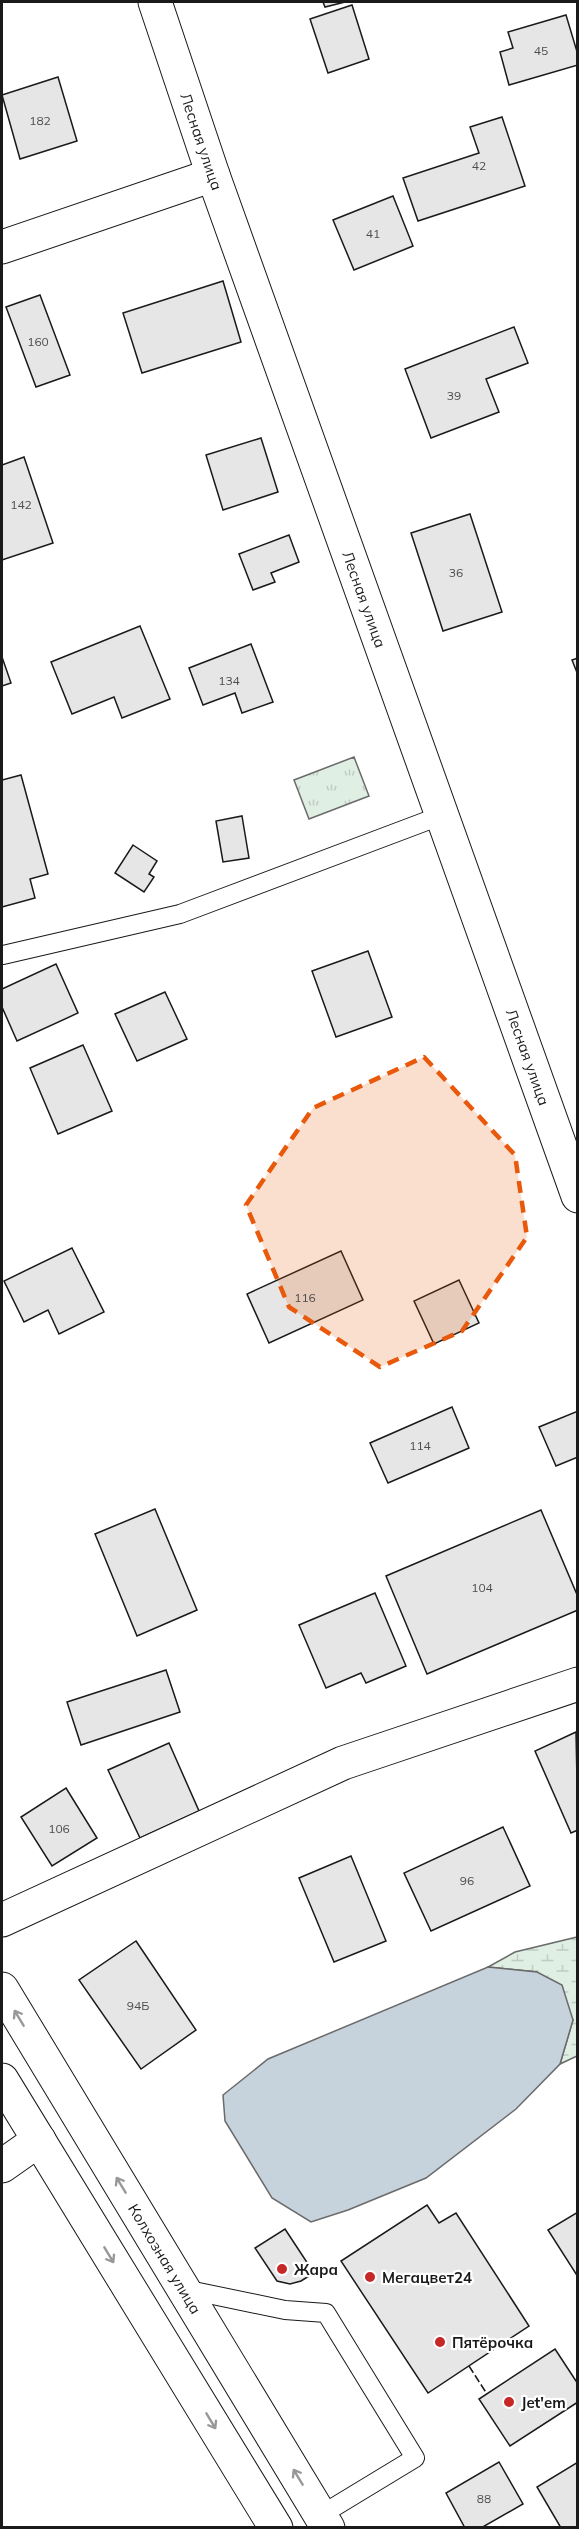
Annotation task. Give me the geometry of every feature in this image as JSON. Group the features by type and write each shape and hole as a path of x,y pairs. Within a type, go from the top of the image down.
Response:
{"street":[{"name":"Лесная улица","path":"155,2 213,176 440,816 578,1196"},
{"path":"2,247 213,176"},
{"path":"2,1920 343,1763 578,1684"},
{"name":"Колхозная улица","path":"2,1989 325,2521"},
{"path":"2,2080 276,2528"},
{"path":"2,2166 39,2140"}],"lane":[{"path":"3,955 180,914 440,816"},
{"path":"184,2289 285,2310 326,2313 409,2448 415,2458 325,2521"}],"highlighted area":[{"path":"424,1057 515,1155 527,1237 462,1331 380,1367 289,1307 246,1205 313,1108"}],"green space":[{"path":"354,757 369,796 309,819 294,780"},
{"path":"577,1937 577,2056 560,2064 573,2020 537,1972 488,1967 515,1952"}],"shaded area":[{"path":"488,1967 537,1972 562,1985 573,2020 560,2064 516,2109 426,2178 348,2210 311,2222 272,2198 225,2121 223,2095 268,2059"}],"building":[{"path":"323,2 345,2 325,7"},
{"path":"352,5 369,59 328,73 310,19"},
{"path":"566,15 578,55 578,65 509,85 500,52 513,48 508,32"},
{"path":"58,77 77,141 20,159 2,95"},
{"path":"502,117 525,186 418,221 403,178 479,153 470,127"},
{"path":"393,196 413,246 354,270 333,220"},
{"path":"223,281 241,342 142,373 123,313"},
{"path":"40,295 70,375 36,387 6,307"},
{"path":"514,327 528,363 486,379 499,412 431,438 405,369"},
{"path":"261,438 278,492 223,510 206,455"},
{"path":"24,457 53,543 2,560 2,465"},
{"path":"470,514 502,612 443,631 411,533"},
{"path":"289,535 299,562 271,573 275,582 253,590 239,554"},
{"path":"140,626 170,699 122,718 114,697 72,714 51,662"},
{"path":"251,644 273,702 242,713 235,693 203,705 189,668"},
{"path":"2,657 11,683 2,686"},
{"path":"578,658 578,675 572,660"},
{"path":"21,775 48,874 30,879 35,898 2,907 2,780"},
{"path":"242,816 249,858 223,862 216,821"},
{"path":"133,845 157,861 149,874 154,877 144,892 115,873"},
{"path":"368,951 392,1017 336,1037 312,971"},
{"path":"56,964 78,1013 17,1041 2,1007 2,989"},
{"path":"165,992 187,1039 137,1061 115,1014"},
{"path":"83,1045 112,1111 58,1134 30,1068"},
{"path":"72,1248 104,1312 59,1334 48,1310 24,1322 4,1281"},
{"path":"341,1251 363,1300 269,1343 247,1294"},
{"path":"459,1280 479,1323 434,1344 414,1301"},
{"path":"452,1407 469,1448 388,1483 370,1443"},
{"path":"578,1411 578,1457 556,1466 539,1427"},
{"path":"155,1509 197,1610 137,1636 95,1534"},
{"path":"541,1510 578,1597 578,1610 427,1674 386,1576"},
{"path":"375,1593 406,1666 366,1683 361,1673 326,1688 299,1625"},
{"path":"166,1670 180,1712 81,1745 67,1702"},
{"path":"576,1732 578,1830 571,1833 535,1751"},
{"path":"169,1743 199,1811 140,1838 108,1770"},
{"path":"66,1788 97,1838 52,1866 21,1817"},
{"path":"503,1827 530,1886 431,1931 404,1873"},
{"path":"351,1856 386,1941 334,1962 299,1878"},
{"path":"136,1941 196,2030 141,2069 79,1980"},
{"path":"427,2205 439,2223 456,2213 529,2326 428,2393 341,2261"},
{"path":"578,2212 578,2277 548,2230"},
{"path":"285,2229 314,2273 301,2281 290,2284 277,2281 255,2248"},
{"path":"555,2349 578,2384 578,2402 510,2446 479,2399"},
{"path":"499,2462 523,2504 481,2528 465,2528 446,2493"},
{"path":"578,2462 578,2528 561,2528 537,2487"}],"fence":[{"path":"469,2366 487,2394"}],"place":[{"name":"Жара","path":"282,2269"},
{"name":"Мегацвет24","path":"370,2277"},
{"name":"Пятёрочка","path":"440,2342"},
{"name":"Jet'em","path":"509,2402"}]}
